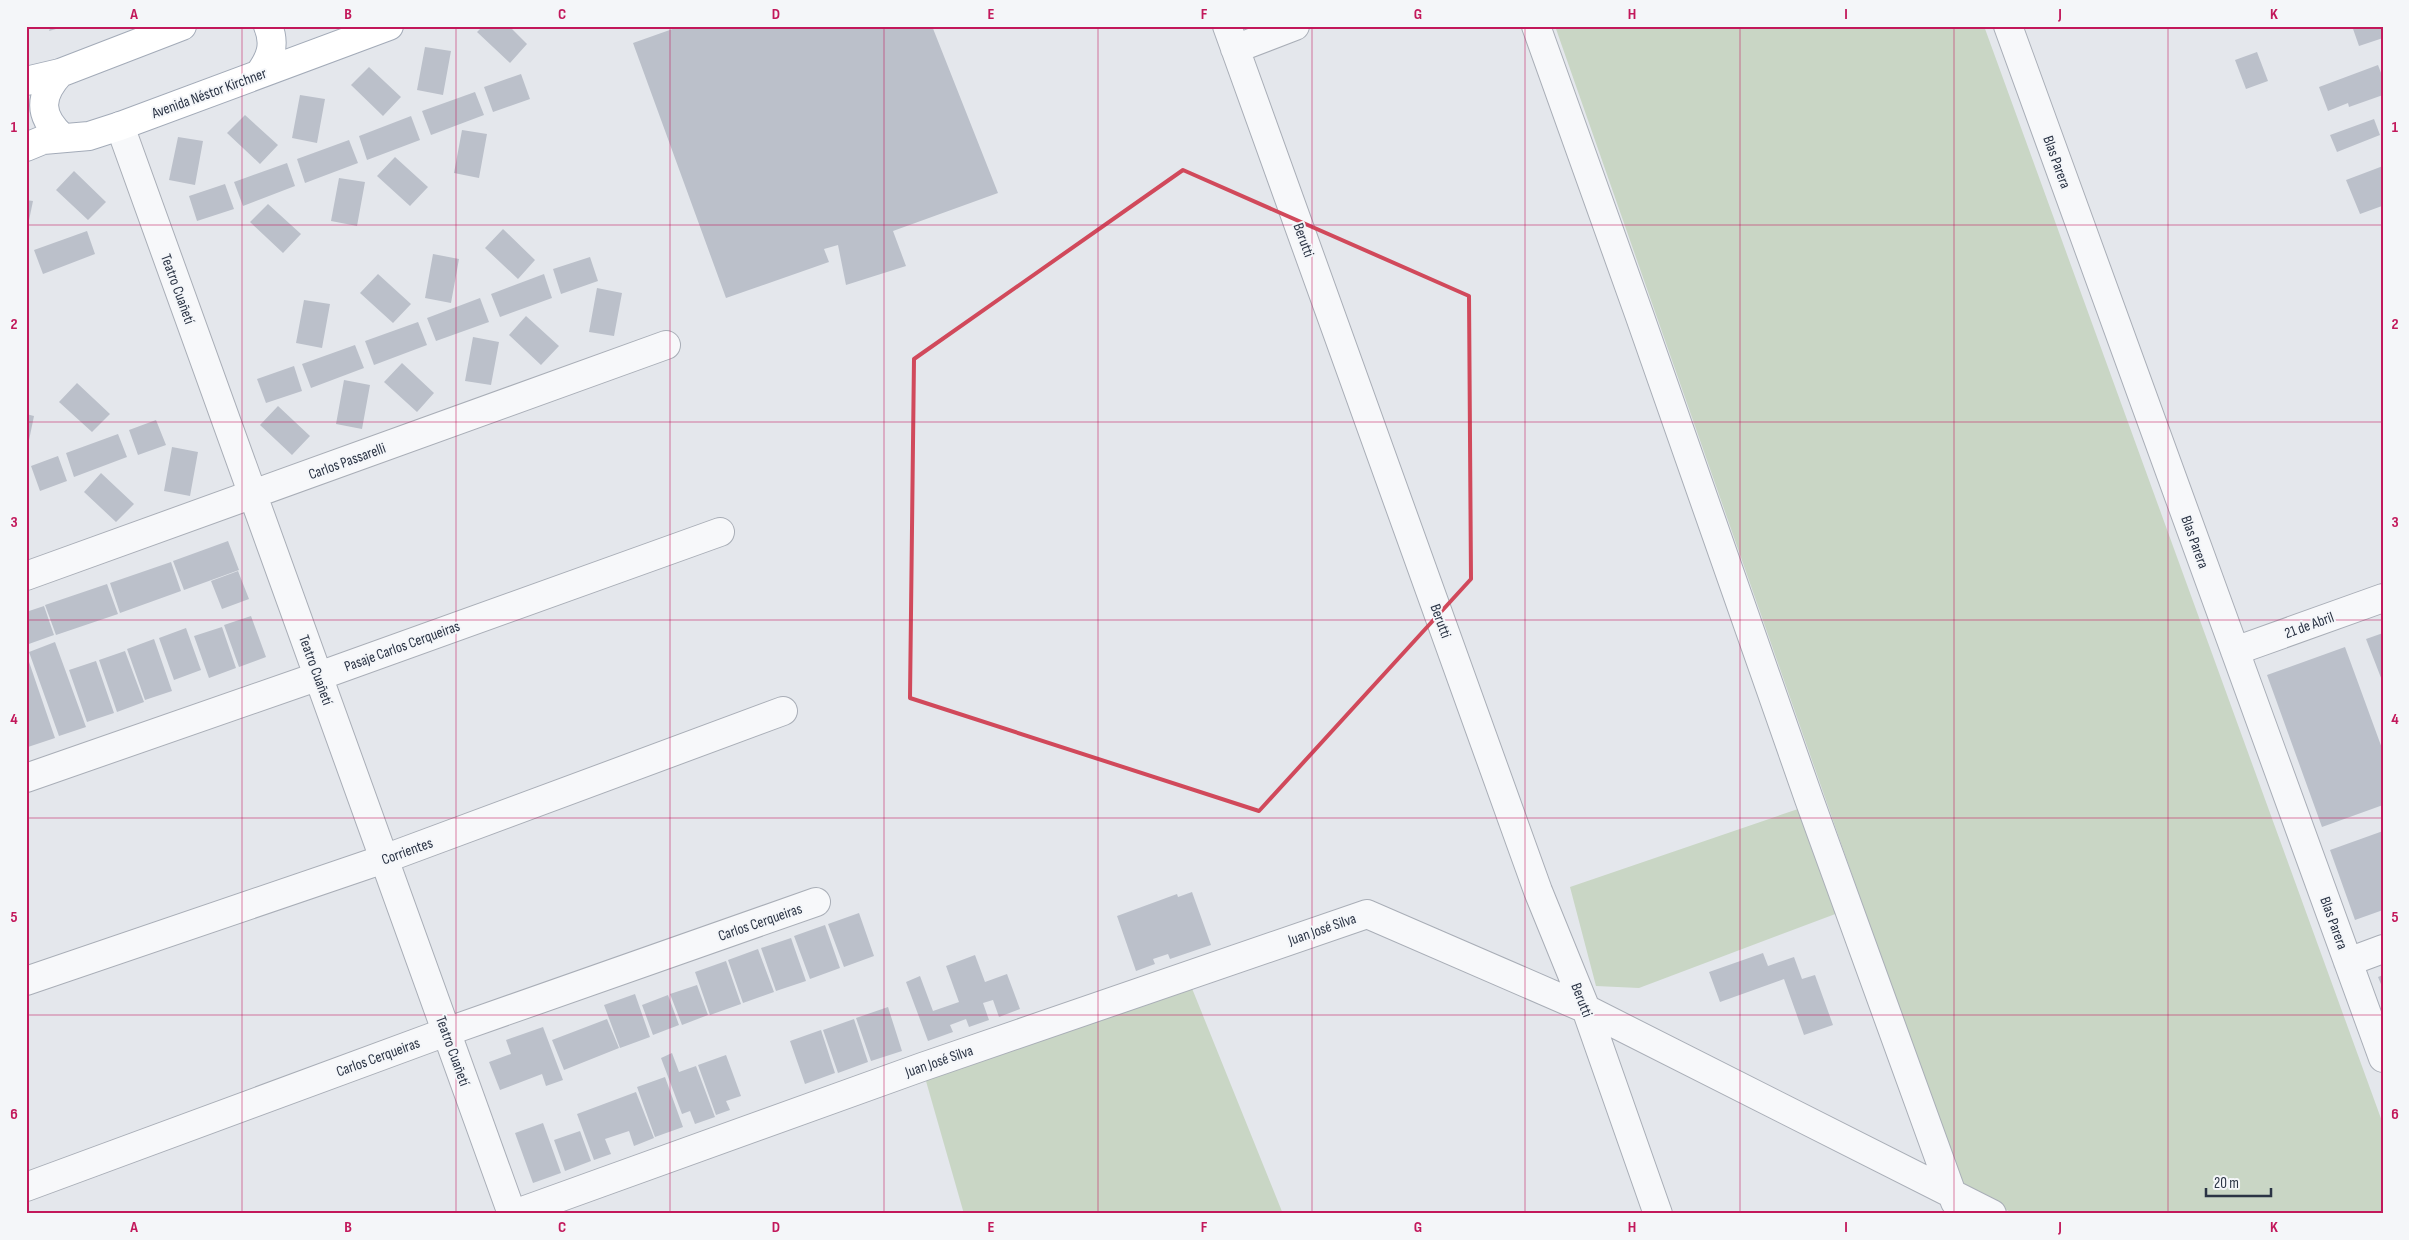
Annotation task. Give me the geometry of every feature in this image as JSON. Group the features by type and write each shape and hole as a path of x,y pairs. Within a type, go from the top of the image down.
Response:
{"main road":[{"path":"26,81 60,73 182,26"},
{"path":"259,74 268,62 272,46 268,26"},
{"name":"Avenida Néstor Kirchner","path":"26,147 42,140 62,136 88,136 120,126 388,26"},
{"path":"60,73 49,86 44,100 48,121 51,127 62,136"}],"street":[{"path":"1231,37 1295,26"},
{"path":"1536,26 1812,808 1955,1204"},
{"name":"Blas Parera","path":"2008,26 2383,1058"},
{"name":"Berutti","path":"1231,37 1538,890 1586,1009 1658,1214"},
{"name":"Teatro Cuañetí","path":"120,126 513,1214"},
{"name":"Carlos Passarelli","path":"26,576 253,496 666,345"},
{"name":"Pasaje Carlos Cerqueiras","path":"26,778 319,676 720,532"},
{"name":"21 de Abril","path":"2235,651 2383,598"},
{"name":"Corrientes","path":"26,981 384,859 783,711"},
{"name":"Carlos Cerqueiras","path":"26,1187 446,1032 816,902"},
{"name":"Juan José Silva","path":"513,1214 922,1067 1366,914 1586,1009"},
{"path":"2348,962 2383,949"},
{"path":"1586,1009 1955,1204 1992,1214"}],"highlighted area":[{"path":"1183,170 1469,296 1471,579 1259,811 910,698 914,359"}],"green space":[{"path":"1555,26 1984,26 2383,1124 2383,1214 2015,1214 1962,1189"},
{"path":"1801,808 1838,913 1639,988 1596,986 1570,887"},
{"path":"1187,976 1283,1214 964,1214 922,1067"}],"building":[{"path":"51,26 63,26 63,27 49,31"},
{"path":"483,26 509,26 527,44 510,63 477,32"},
{"path":"681,26 932,26 998,193 893,231 906,266 846,285 838,245 824,249 829,262 726,298 633,43"},
{"path":"2352,26 2383,26 2383,38 2359,46"},
{"path":"425,47 451,51 443,95 417,90"},
{"path":"2257,52 2268,81 2246,89 2235,60"},
{"path":"2378,65 2383,78 2383,95 2349,107 2348,103 2328,111 2319,87"},
{"path":"369,67 401,97 383,116 351,85"},
{"path":"521,74 530,99 493,112 484,87"},
{"path":"475,92 484,115 431,135 422,111"},
{"path":"300,95 325,99 317,143 292,138"},
{"path":"245,115 278,145 260,164 227,133"},
{"path":"411,116 420,140 367,160 359,136"},
{"path":"2374,119 2380,135 2337,152 2330,135"},
{"path":"462,130 487,134 479,178 454,173"},
{"path":"178,137 203,141 195,185 169,180"},
{"path":"349,140 358,163 305,183 297,159"},
{"path":"395,157 428,187 410,206 377,176"},
{"path":"287,163 295,186 243,206 234,182"},
{"path":"2383,166 2382,206 2360,214 2346,180"},
{"path":"74,171 106,202 88,220 56,190"},
{"path":"339,178 365,182 357,226 331,221"},
{"path":"225,184 234,209 197,221 189,196"},
{"path":"26,200 33,201 27,230 26,229"},
{"path":"268,204 301,234 283,253 250,222"},
{"path":"503,229 535,260 518,279 485,248"},
{"path":"87,231 95,254 43,274 34,250"},
{"path":"433,254 459,259 451,303 425,298"},
{"path":"590,257 598,281 561,294 553,269"},
{"path":"378,274 411,304 393,323 360,293"},
{"path":"544,274 552,298 500,317 491,294"},
{"path":"597,288 622,293 614,336 589,332"},
{"path":"480,298 489,322 436,341 427,318"},
{"path":"304,300 330,304 322,348 296,343"},
{"path":"526,316 559,346 541,365 509,335"},
{"path":"418,322 427,345 374,365 365,341"},
{"path":"473,337 499,342 491,385 465,381"},
{"path":"355,345 364,368 311,388 302,364"},
{"path":"402,363 434,393 417,412 384,382"},
{"path":"294,366 302,391 266,403 257,379"},
{"path":"344,380 370,385 362,429 336,424"},
{"path":"77,383 110,414 92,432 59,402"},
{"path":"278,406 310,436 292,455 260,425"},
{"path":"26,414 34,416 27,450 26,450"},
{"path":"156,420 166,445 138,455 129,430"},
{"path":"118,434 127,457 74,477 66,453"},
{"path":"172,447 198,452 190,496 164,491"},
{"path":"58,456 67,481 40,491 31,466"},
{"path":"101,473 134,504 116,522 84,492"},
{"path":"228,541 239,570 184,590 173,561"},
{"path":"171,562 181,591 120,613 110,583"},
{"path":"238,571 249,599 222,609 211,581"},
{"path":"107,584 118,614 56,635 45,605"},
{"path":"44,606 54,635 26,645 26,612"},
{"path":"251,616 266,657 239,667 224,625"},
{"path":"222,627 236,668 209,678 194,636"},
{"path":"186,628 201,670 174,680 159,638"},
{"path":"2383,633 2383,683 2366,639"},
{"path":"154,639 172,691 145,700 127,649"},
{"path":"55,642 86,727 59,736 29,652"},
{"path":"2345,647 2383,751 2383,805 2322,827 2267,675"},
{"path":"125,651 144,702 117,712 99,660"},
{"path":"27,656 55,738 28,747 26,742"},
{"path":"96,661 114,713 87,722 69,670"},
{"path":"2383,831 2383,910 2355,920 2330,850"},
{"path":"1192,892 1211,945 1170,959 1168,954 1153,959 1155,964 1136,971 1117,916 1177,894 1178,897"},
{"path":"859,913 874,956 844,967 828,924"},
{"path":"825,925 840,968 810,979 794,936"},
{"path":"791,938 806,981 776,991 761,948"},
{"path":"758,949 774,992 743,1003 728,960"},
{"path":"1763,953 1768,966 1794,957 1802,979 1815,975 1833,1025 1804,1035 1784,979 1720,1002 1709,972"},
{"path":"975,955 985,982 1007,974 1020,1009 999,1017 993,1000 983,1003 989,1020 969,1027 966,1019 950,1025 953,1032 928,1041 906,982 920,976 933,1011 959,1002 946,966"},
{"path":"726,961 741,1004 710,1015 695,972"},
{"path":"2383,975 2383,989 2378,977"},
{"path":"697,985 708,1015 682,1025 670,994"},
{"path":"635,994 650,1037 620,1048 604,1005"},
{"path":"668,995 679,1025 653,1035 642,1005"},
{"path":"888,1007 902,1051 871,1061 856,1018"},
{"path":"607,1019 619,1048 564,1070 552,1040"},
{"path":"854,1019 868,1062 838,1073 823,1030"},
{"path":"543,1027 563,1080 546,1086 542,1074 500,1090 489,1062 511,1054 506,1040"},
{"path":"821,1030 835,1073 805,1084 790,1041"},
{"path":"672,1053 679,1072 696,1066 715,1117 695,1124 690,1111 682,1114 661,1058"},
{"path":"726,1055 741,1096 726,1101 730,1110 716,1115 698,1065"},
{"path":"665,1077 683,1127 655,1137 637,1087"},
{"path":"636,1092 654,1138 634,1146 629,1131 605,1139 611,1154 594,1160 577,1114"},
{"path":"543,1123 561,1173 533,1183 515,1133"},
{"path":"580,1131 591,1161 565,1171 554,1140"}]}
